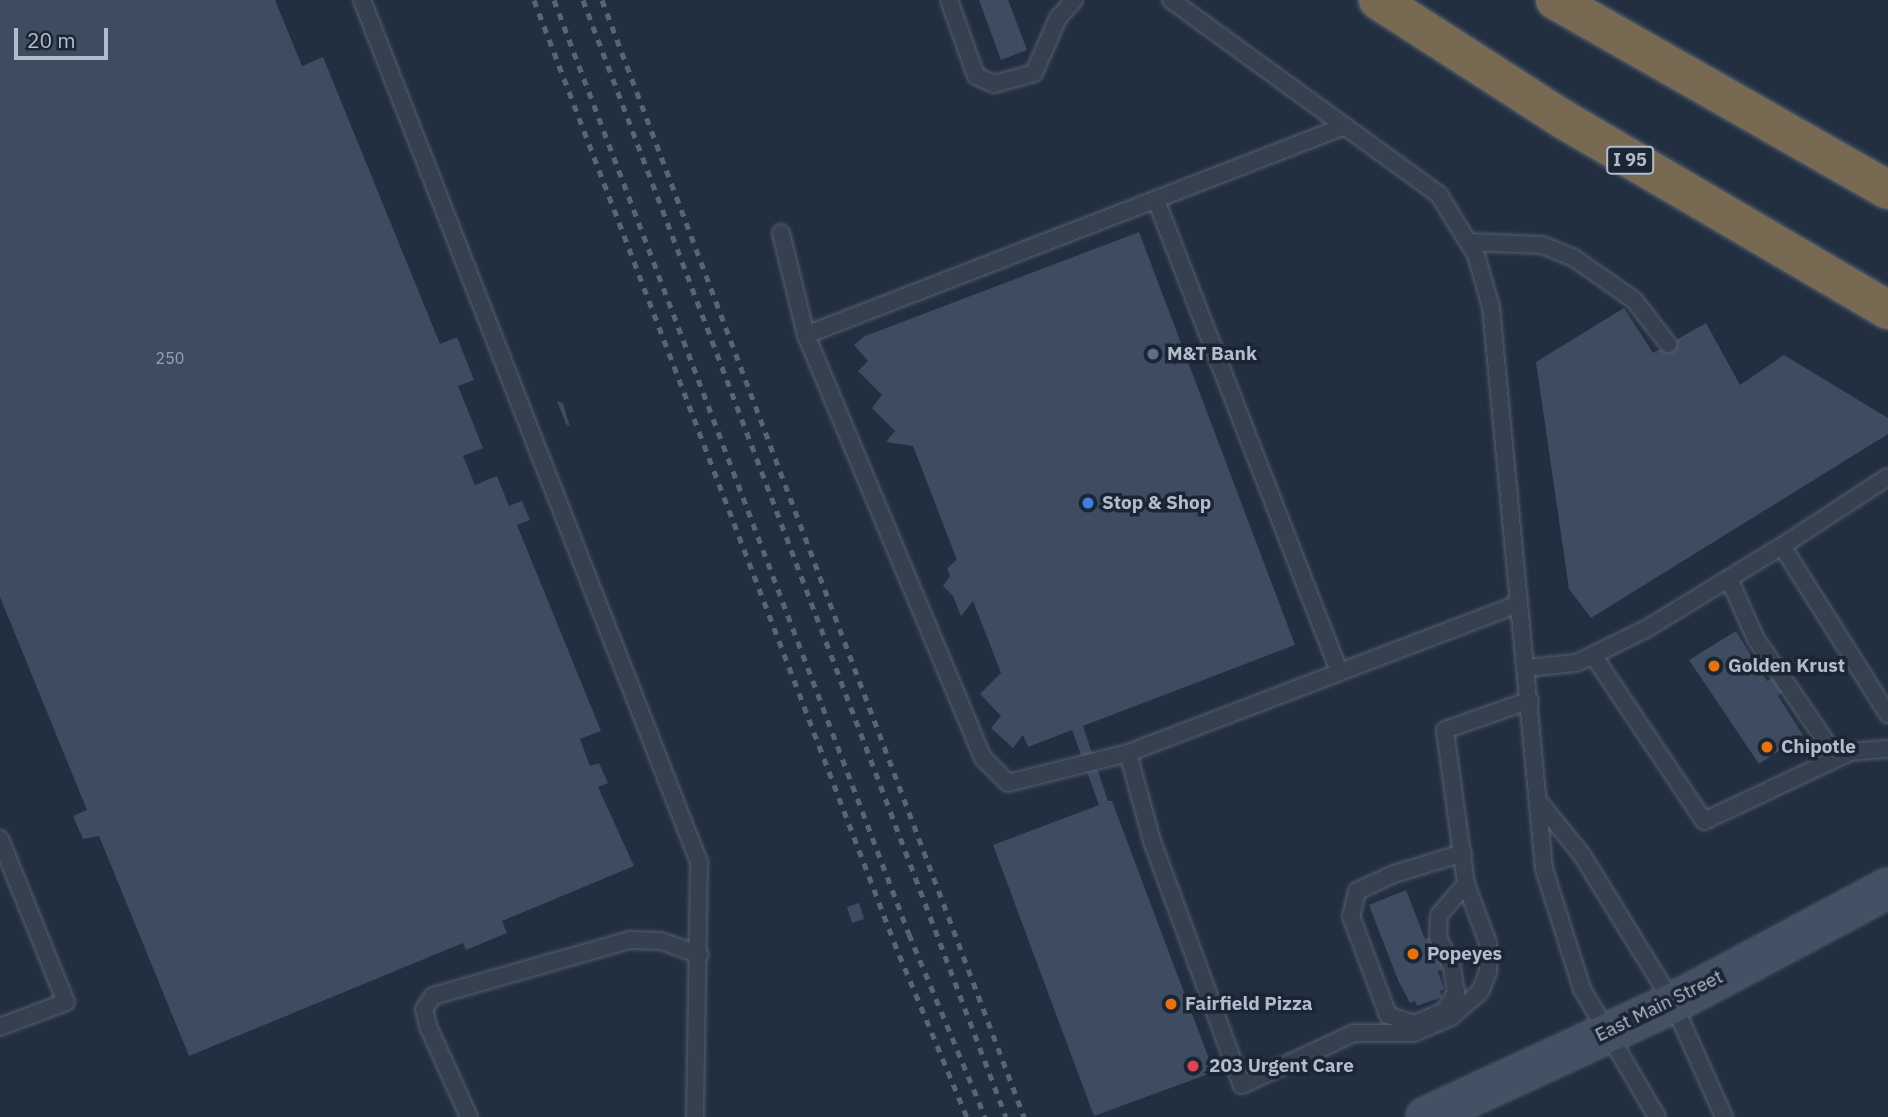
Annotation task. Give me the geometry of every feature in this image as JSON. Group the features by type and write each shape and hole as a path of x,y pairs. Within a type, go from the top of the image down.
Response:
{"highway":[{"name":"I 95","path":"1378,0 1544,108 1888,310"},
{"path":"1555,0 1888,190"}],"main road":[{"name":"East Main Street","path":"1426,1117 1673,1003 1888,888"}],"lane":[{"path":"362,0 699,862 700,955 695,1117"},
{"path":"949,0 976,76 994,84 1034,73 1058,18 1074,0"},
{"path":"1171,0 1439,195 1469,242 1491,307 1540,803 1544,869 1582,989 1604,1033 1657,1117"},
{"path":"806,335 1345,126"},
{"path":"1156,200 1339,671"},
{"path":"781,233 806,335 983,758 1008,783 1128,753 1519,604"},
{"path":"1469,242 1542,245 1574,258 1634,300 1668,344"},
{"path":"1527,668 1576,663 1593,655 1729,579 1888,477"},
{"path":"1782,546 1888,714"},
{"path":"1729,579 1756,639 1838,758"},
{"path":"1593,655 1703,821 1838,758 1888,749"},
{"path":"1128,753 1152,841 1241,1085 1354,1033 1414,1033 1451,1017 1480,992 1487,980 1488,943 1466,884 1445,730 1530,700"},
{"path":"1540,803 1582,855 1673,1003 1724,1117"},
{"path":"0,838 65,1002 0,1027"},
{"path":"1463,853 1394,874 1357,891 1351,916 1388,1015 1413,1024 1444,1011 1456,993 1452,967 1438,937 1439,915 1466,884"},
{"path":"469,1117 428,1026 424,1009 433,996 630,940 661,941 700,955"}],"building":[{"path":"0,0 275,0 302,66 323,57 440,344 457,337 474,380 458,386 483,448 463,456 475,485 497,476 509,506 522,501 530,520 517,525 601,731 580,739 590,766 599,763 608,783 598,787 634,866 502,921 507,933 466,950 463,943 189,1056 99,836 83,839 73,816 87,810 0,597"},
{"path":"979,0 1008,0 1027,50 1001,60"},
{"name":"Stop & Shop","path":"1139,232 1295,645 1083,726 1108,801 1112,801 1214,1072 1094,1116 993,845 1099,805 1072,730 1028,747 1023,735 1013,748 991,728 1001,716 980,694 1001,673 973,601 961,616 953,596 943,586 950,576 947,568 957,560 913,446 886,442 895,431 872,408 882,395 858,371 868,361 854,345 865,336"},
{"path":"1624,308 1653,353 1706,323 1740,385 1784,355 1888,418 1888,434 1591,618 1569,589 1536,362"},
{"path":"557,401 563,403 570,427 566,424"},
{"path":"1736,631 1767,681 1775,676 1784,690 1778,696 1803,735 1759,764 1689,660"},
{"name":"Popeyes","path":"1406,890 1425,939 1431,937 1443,969 1438,971 1444,989 1440,991 1442,997 1417,1006 1415,1001 1410,1003 1398,980 1369,905"},
{"path":"859,903 864,919 852,923 847,907"}],"railway":[{"path":"534,0 894,942 967,1117"},
{"path":"554,0 909,934 985,1117"},
{"path":"583,0 1006,1117"},
{"path":"602,0 1024,1117"}],"place":[{"name":"M&T Bank","path":"1153,354"},
{"name":"Stop & Shop","path":"1088,503"},
{"name":"Golden Krust","path":"1714,666"},
{"name":"Chipotle","path":"1767,747"},
{"name":"Popeyes","path":"1413,954"},
{"name":"Fairfield Pizza","path":"1171,1004"},
{"name":"203 Urgent Care","path":"1193,1066"}]}
